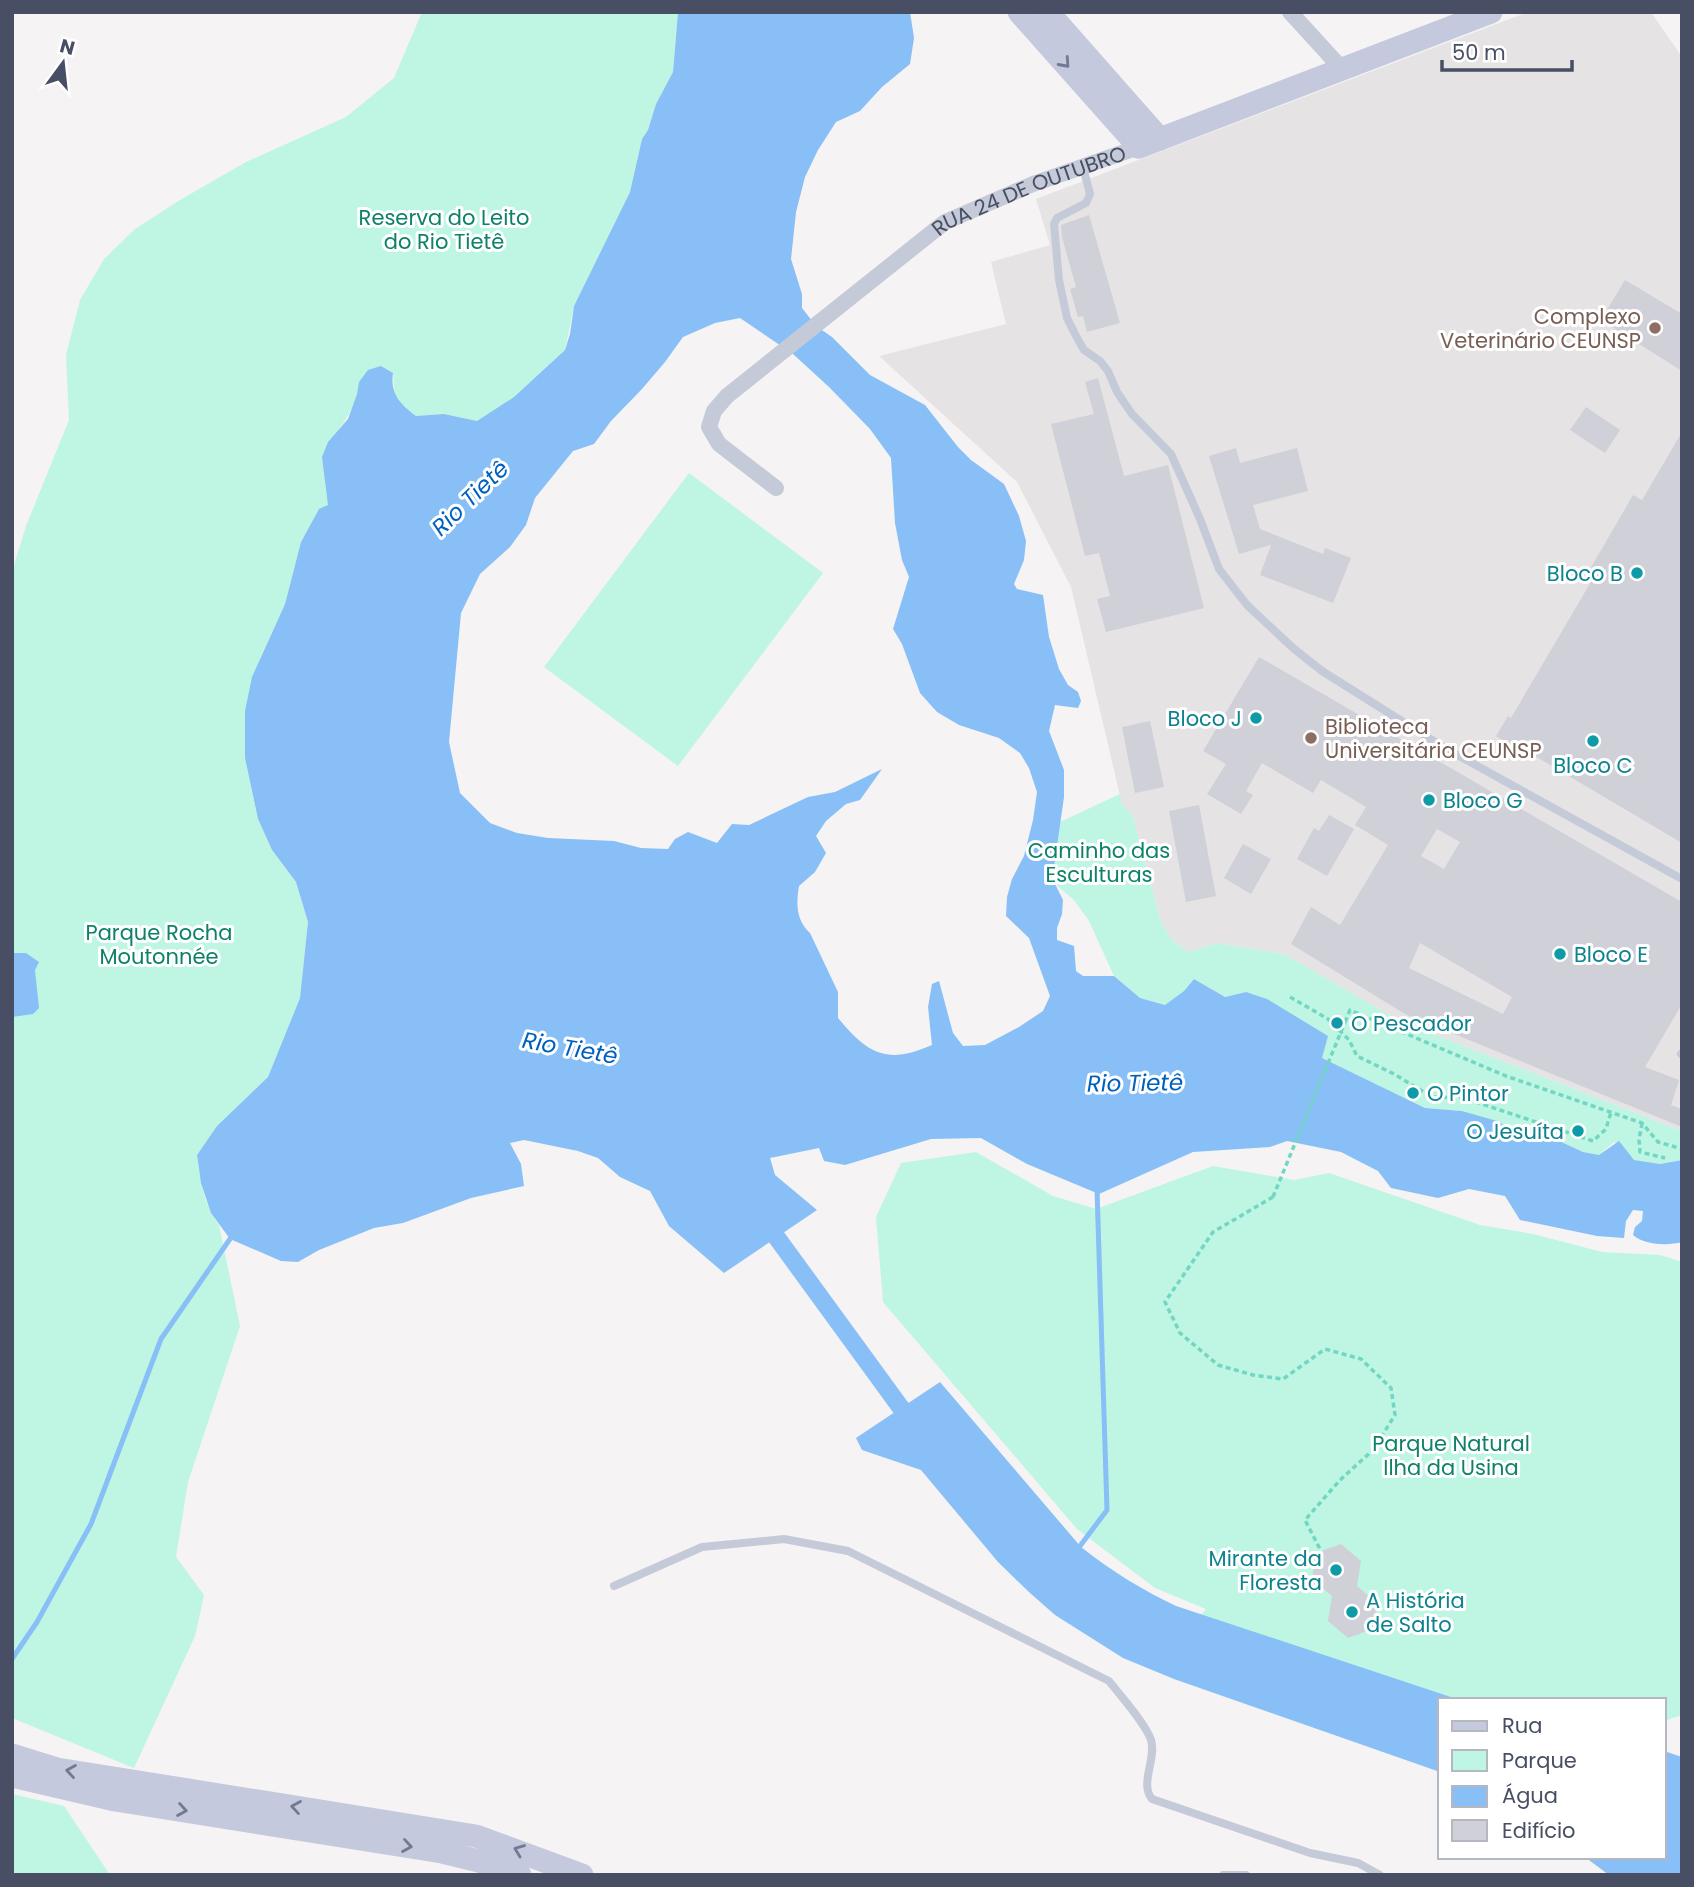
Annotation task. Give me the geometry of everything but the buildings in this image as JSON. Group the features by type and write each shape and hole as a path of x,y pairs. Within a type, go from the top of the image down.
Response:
{"main road":[{"path":"1019,12 1149,143"},
{"path":"1048,12 1149,143"},
{"name":"RUA 24 DE OUTUBRO","path":"1149,143 1491,12"},
{"path":"12,1755 57,1769 476,1836 582,1875"},
{"path":"12,1776 115,1800 442,1852 520,1875"}],"street":[{"path":"1290,12 1342,69"},
{"name":"RUA 24 DE OUTUBRO","path":"776,488 719,444 709,427 715,411 727,396 945,222 1033,184 1149,143"}],"lane":[{"path":"1083,167 1090,194 1086,203 1057,218 1054,224 1059,280 1067,318 1084,350 1100,361 1108,371 1117,392 1132,414 1171,454 1219,569 1247,605 1322,671 1443,747 1682,879"},
{"path":"614,1586 702,1547 784,1539 848,1551 1109,1681 1152,1740 1147,1791 1152,1799 1310,1853 1357,1863 1376,1874"},
{"path":"1223,1875 1246,1875"}],"path":[{"path":"1290,997 1328,1020 1349,1040 1357,1056 1432,1097 1464,1098 1593,1141 1606,1129 1611,1112"},
{"path":"1320,1549 1305,1520 1340,1480 1373,1450 1395,1415 1391,1388 1362,1359 1325,1349 1283,1379 1253,1375 1218,1365 1180,1333 1165,1301 1213,1233 1273,1197 1350,1010 1506,1076 1642,1123 1658,1142 1682,1149"},
{"path":"1642,1123 1640,1152 1665,1158"}],"shaded area":[{"path":"1528,12 1651,12 1682,57 1682,1131 1400,1021 1284,954 1217,943 1188,952 1172,940 1161,922 1133,816 1122,804 1071,587 1017,482 879,356 1006,324 991,262 1050,245 1036,199"}],"green space":[{"path":"422,12 678,12 673,72 642,139 630,192 574,306 565,350 514,397 477,421 444,414 416,416 395,399 393,373 381,366 359,382 349,414 328,442 328,506 319,509 301,542 285,604 261,656 245,711 245,758 258,819 272,850 296,882 308,922 300,998 268,1077 217,1126 197,1155 206,1200 219,1225 240,1326 188,1482 176,1557 204,1595 195,1636 134,1768 12,1718 12,572 26,526 69,420 66,355 80,300 104,259 135,229 180,200 246,162 346,117 394,78"},
{"path":"689,473 823,573 678,766 544,667"},
{"name":"Caminho das Esculturas","path":"1120,794 1122,804 1133,816 1161,922 1172,940 1188,952 1217,943 1284,954 1400,1021 1682,1131 1682,1160 1660,1164 1634,1160 1614,1142 1599,1155 1583,1152 1557,1140 1525,1136 1497,1122 1462,1111 1425,1108 1321,1058 1246,992 1225,997 1194,979 1184,991 1165,1005 1140,998 1114,976 1089,921 1074,900 1055,884 1054,867 1060,822"},
{"name":"Parque Natural Ilha da Usina","path":"976,1152 1053,1196 1096,1209 1213,1166 1294,1180 1329,1173 1480,1225 1533,1234 1602,1252 1660,1255 1682,1262 1682,1715 1666,1720 1666,1698 1454,1698 1201,1615 1206,1609 1155,1588 1077,1529 883,1302 876,1217 901,1163"},
{"path":"12,1794 64,1806 110,1875 12,1875"}],"water":[{"name":"Rio Tietê","path":"678,12 910,12 914,38 910,64 882,87 860,111 836,122 818,150 805,177 796,212 791,259 802,294 802,308 816,326 832,337 870,375 925,405 971,460 1004,484 1019,516 1026,541 1024,560 1014,584 1017,589 1043,595 1049,637 1059,669 1068,685 1078,692 1081,701 1078,708 1055,705 1049,731 1064,770 1064,797 1054,867 1055,884 1063,900 1057,940 1074,946 1076,971 1083,976 1114,976 1140,998 1165,1005 1184,991 1194,979 1225,997 1246,992 1267,999 1328,1036 1322,1058 1425,1108 1462,1111 1497,1121 1524,1136 1557,1140 1583,1152 1599,1155 1619,1141 1634,1160 1660,1164 1682,1160 1682,1242 1656,1244 1633,1235 1635,1227 1642,1221 1643,1211 1633,1210 1626,1221 1624,1238 1597,1236 1520,1220 1505,1196 1469,1189 1438,1198 1391,1188 1378,1171 1341,1152 1287,1141 1270,1147 1193,1152 1099,1194 1027,1164 981,1138 931,1139 845,1165 824,1161 819,1148 770,1158 775,1175 817,1210 724,1273 669,1226 650,1191 620,1177 598,1158 524,1140 510,1143 521,1164 524,1186 471,1198 403,1223 374,1228 319,1250 298,1262 281,1261 230,1239 211,1213 201,1183 197,1155 217,1126 268,1077 300,998 308,922 296,882 272,850 258,819 245,758 245,711 252,677 285,604 301,542 319,509 328,505 322,457 328,442 348,419 359,382 368,370 381,366 393,373 393,387 397,398 416,416 444,414 477,421 514,397 565,350 574,306 630,192 642,139 673,72","holes":["740,318 793,354 870,429 891,458 895,523 902,560 909,577 893,629 902,644 920,693 937,712 959,725 999,738 1020,753 1029,768 1037,792 1024,856 1012,879 1007,897 1006,916 1029,938 1050,996 1043,1011 985,1045 963,1046 953,1033 939,981 932,984 928,1007 932,1045 916,1051 890,1055 869,1048 838,1018 838,992 810,933 802,923 797,905 799,886 815,872 826,853 816,836 826,821 846,804 860,800 882,769 835,792 808,797 749,825 732,824 717,843 688,832 675,839 668,849 641,848 614,841 548,838 517,833 490,823 460,793 449,742 461,613 480,574 510,547 526,525 535,498 573,451 594,444 611,421 665,362 683,337 715,323"]},
{"path":"12,953 26,953 39,962 35,970 39,1008 33,1014 12,1017"},
{"path":"940,1382 1081,1547 1127,1579 1176,1606 1454,1698 1438,1698 1438,1771 1174,1679 1123,1658 1055,1615 1030,1593 998,1562 921,1470 862,1450 856,1438"},
{"path":"1666,1752 1682,1757 1682,1875 1609,1875 1588,1859 1666,1859"}],"waterway":[{"path":"1077,1550 1107,1510 1097,1189"},
{"path":"764,1220 901,1408 919,1422"},
{"path":"12,1659 37,1622 91,1524 161,1339 232,1236"}],"place":[{"name":"Complexo Veterinário CEUNSP","path":"1655,328"},
{"name":"Bloco B","path":"1637,573"},
{"name":"Bloco J","path":"1256,718"},
{"name":"Biblioteca Universitária CEUNSP","path":"1311,738"},
{"name":"Bloco C","path":"1593,741"},
{"name":"Bloco G","path":"1429,800"},
{"name":"Bloco E","path":"1560,954"},
{"name":"O Pescador","path":"1337,1023"},
{"name":"O Pintor","path":"1413,1093"},
{"name":"O Jesuíta","path":"1578,1131"},
{"name":"Mirante da Floresta","path":"1336,1570"},
{"name":"A História de Salto","path":"1352,1612"}],"park label":[{"name":"Reserva do Leito do Rio Tietê","path":"444,229"},
{"name":"Parque Rocha Moutonnée","path":"159,944"}]}
